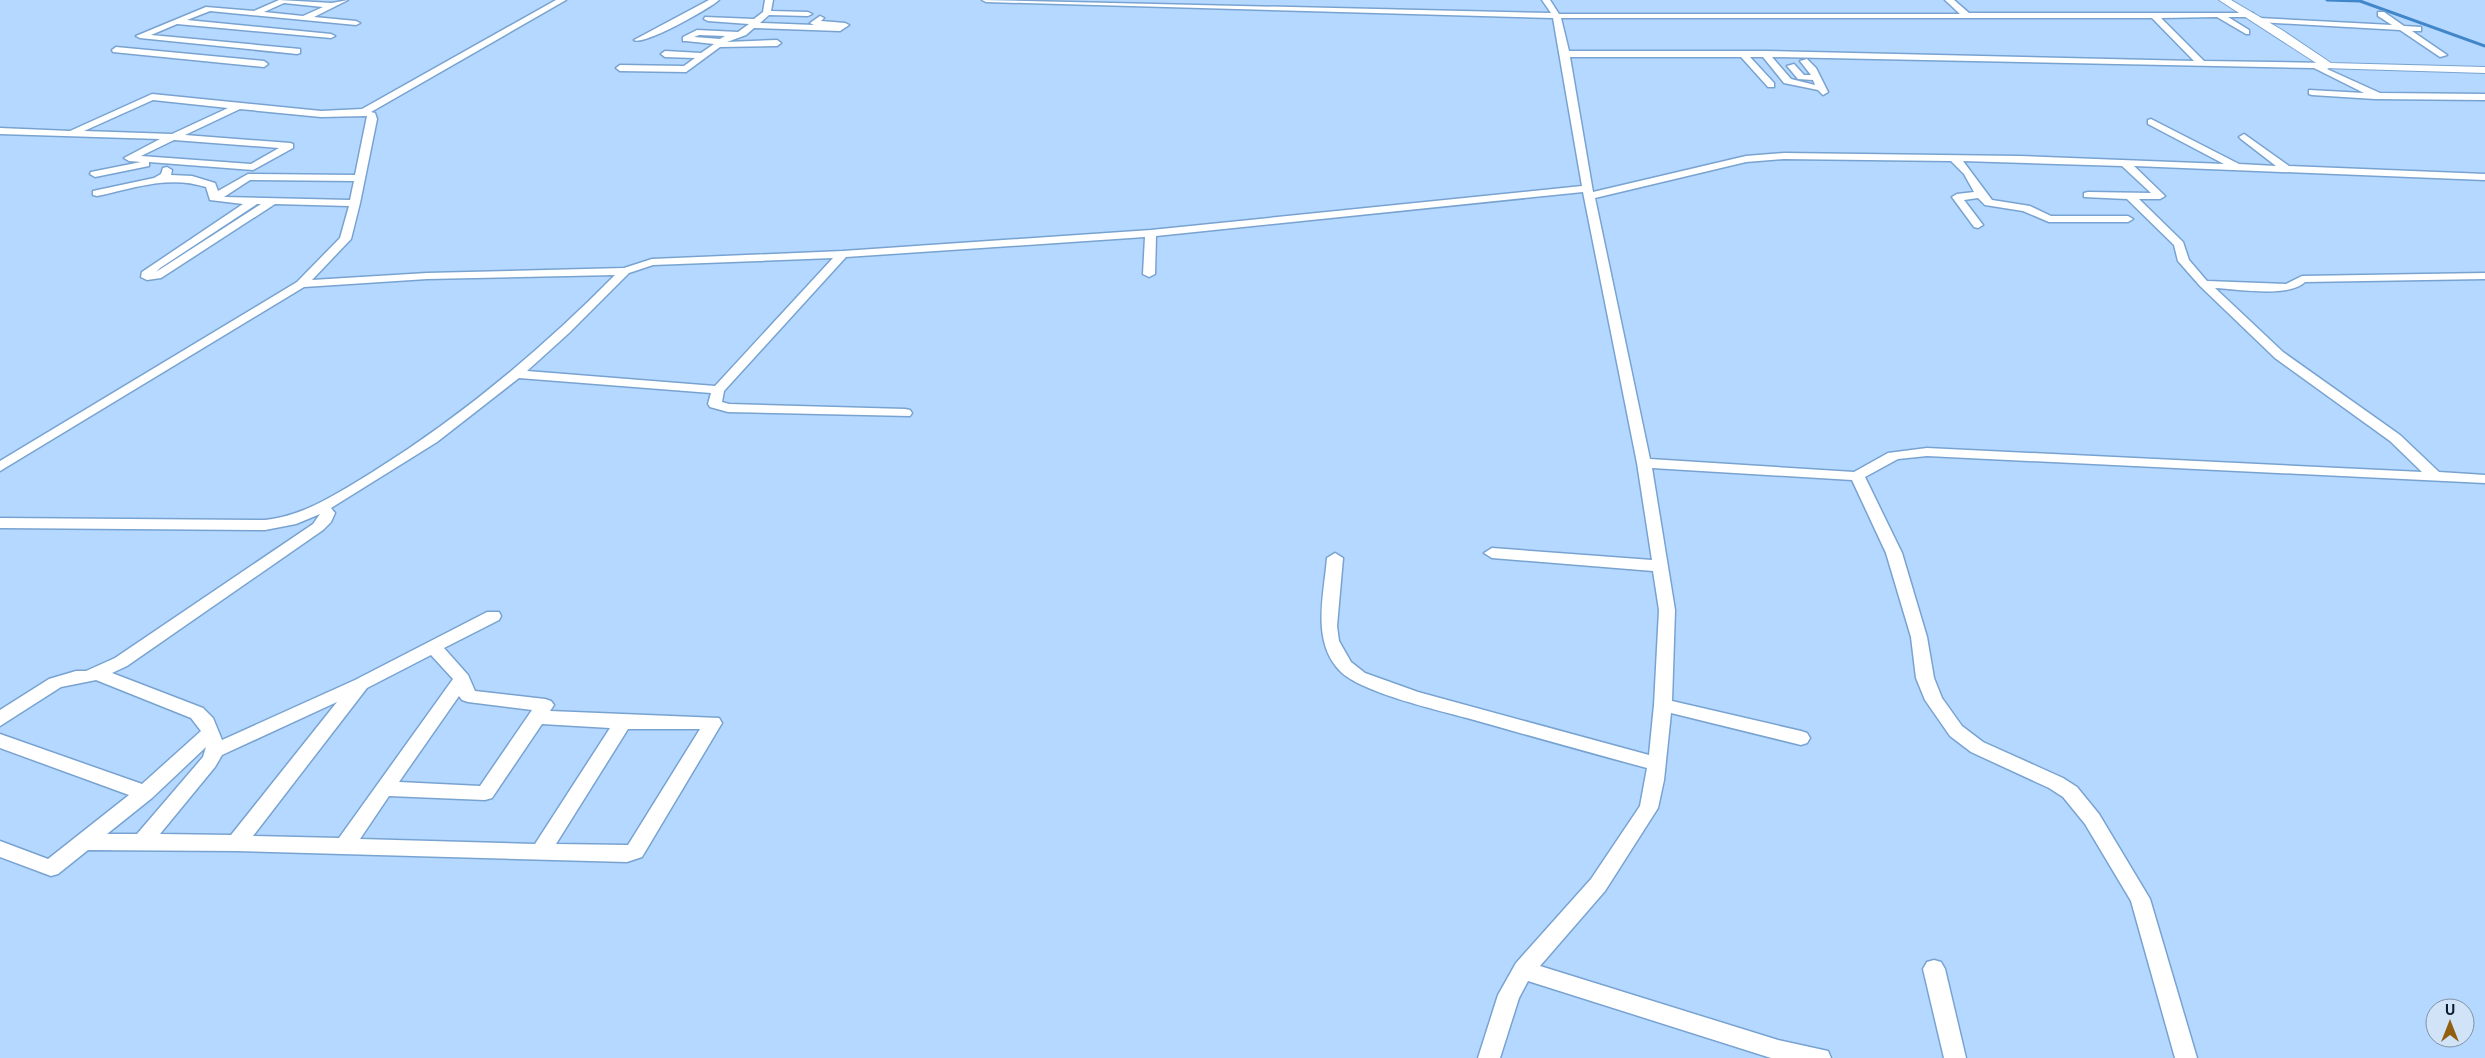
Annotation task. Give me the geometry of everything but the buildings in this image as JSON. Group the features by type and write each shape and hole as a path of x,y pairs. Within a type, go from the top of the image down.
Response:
{"street":[{"path":"211,60 344,0"},
{"path":"364,112 562,0"},
{"path":"638,40 715,0"},
{"path":"767,13 769,0"},
{"path":"986,0 1147,3 1342,11 1556,16 1787,18 2220,16 2418,29"},
{"path":"1342,0 1342,11"},
{"path":"1489,1058 1509,994 1522,970 1598,885 1639,827 1649,808 1657,764 1662,705 1667,610 1644,463 1588,192 1565,54 1556,16 1546,0"},
{"path":"1949,0 1967,16"},
{"path":"2224,0 2328,66"},
{"path":"255,12 283,1 333,5"},
{"path":"297,51 140,36 209,9 356,23"},
{"path":"656,32 681,35 697,32 736,34 743,33 767,13 808,14"},
{"path":"2381,14 2443,55"},
{"path":"2154,16 2202,64"},
{"path":"2220,16 2246,32"},
{"path":"708,19 754,23 814,23"},
{"path":"172,22 331,36"},
{"path":"2358,25 2372,36"},
{"path":"620,68 684,69 736,34"},
{"path":"681,35 686,40 720,44 777,43"},
{"path":"116,50 264,64"},
{"path":"2214,52 2229,65"},
{"path":"665,54 703,56"},
{"path":"1565,54 1765,54 2485,70"},
{"path":"1743,54 1771,85"},
{"path":"1765,54 1779,74 1789,83 1822,90 1812,68 1804,62"},
{"path":"1791,66 1801,77 1818,78"},
{"path":"2316,66 2378,96"},
{"path":"2312,92 2378,96 2485,97"},
{"path":"0,466 301,284 345,239 355,203 372,115 364,112 330,114 152,97 70,134"},
{"path":"239,106 129,158 253,167"},
{"path":"2151,122 2238,167"},
{"path":"0,131 173,137 290,146 253,167 214,195"},
{"path":"2244,137 2286,168"},
{"path":"301,284 428,276 625,271 652,262 843,254 1151,233 1588,192 1766,156 1827,155 2019,159 2485,177"},
{"path":"1954,158 1968,173 1980,195 1989,203 2026,208 2049,219 2128,219"},
{"path":"2019,159 2028,168"},
{"path":"95,174 164,161"},
{"path":"164,161 166,176 164,178"},
{"path":"2088,195 2160,196 2126,164"},
{"path":"214,195 248,177 359,178"},
{"path":"97,193 164,178 200,180 211,185 214,195"},
{"path":"214,195 253,202 355,203"},
{"path":"1978,225 1958,197 1980,195"},
{"path":"2131,197 2179,244 2184,261 2204,284 2279,355 2395,438 2436,477"},
{"path":"253,202 156,266 146,274 147,276 157,276 271,202"},
{"path":"1149,274 1151,233"},
{"path":"843,254 718,390 715,404 728,408 905,413"},
{"path":"0,523 264,525 295,520 322,508 432,440 516,374 598,300 625,271"},
{"path":"2204,284 2287,288 2297,284 2302,279 2485,276"},
{"path":"516,374 718,390"},
{"path":"1644,463 1857,476 1887,456 1924,452 2485,479"},
{"path":"1857,476 1894,553 1919,637 1925,678 1938,709 1965,739 1977,747 2056,783 2070,792 2092,819 2140,899 2186,1058"},
{"path":"0,719 55,683 98,674 121,662 318,527 326,519 328,513 322,508"},
{"path":"1492,553 1660,566"},
{"path":"1335,558 1329,626 1331,641 1345,666 1359,677 1414,697 1657,764"},
{"path":"0,849 51,868 213,742 361,684 493,616"},
{"path":"384,790 485,793 545,705 468,696 462,679 433,647"},
{"path":"98,674 196,713 207,723 213,742 210,762 142,842"},
{"path":"345,845 462,679"},
{"path":"236,843 361,684"},
{"path":"1662,705 1801,738"},
{"path":"84,842 345,845 628,854 635,851 713,723 623,722 537,717"},
{"path":"540,851 623,722"},
{"path":"0,741 145,793"},
{"path":"1934,969 1955,1058"},
{"path":"1522,970 1778,1050 1820,1058"}],"waterway":[{"path":"2327,0 2360,1 2485,46"}]}
